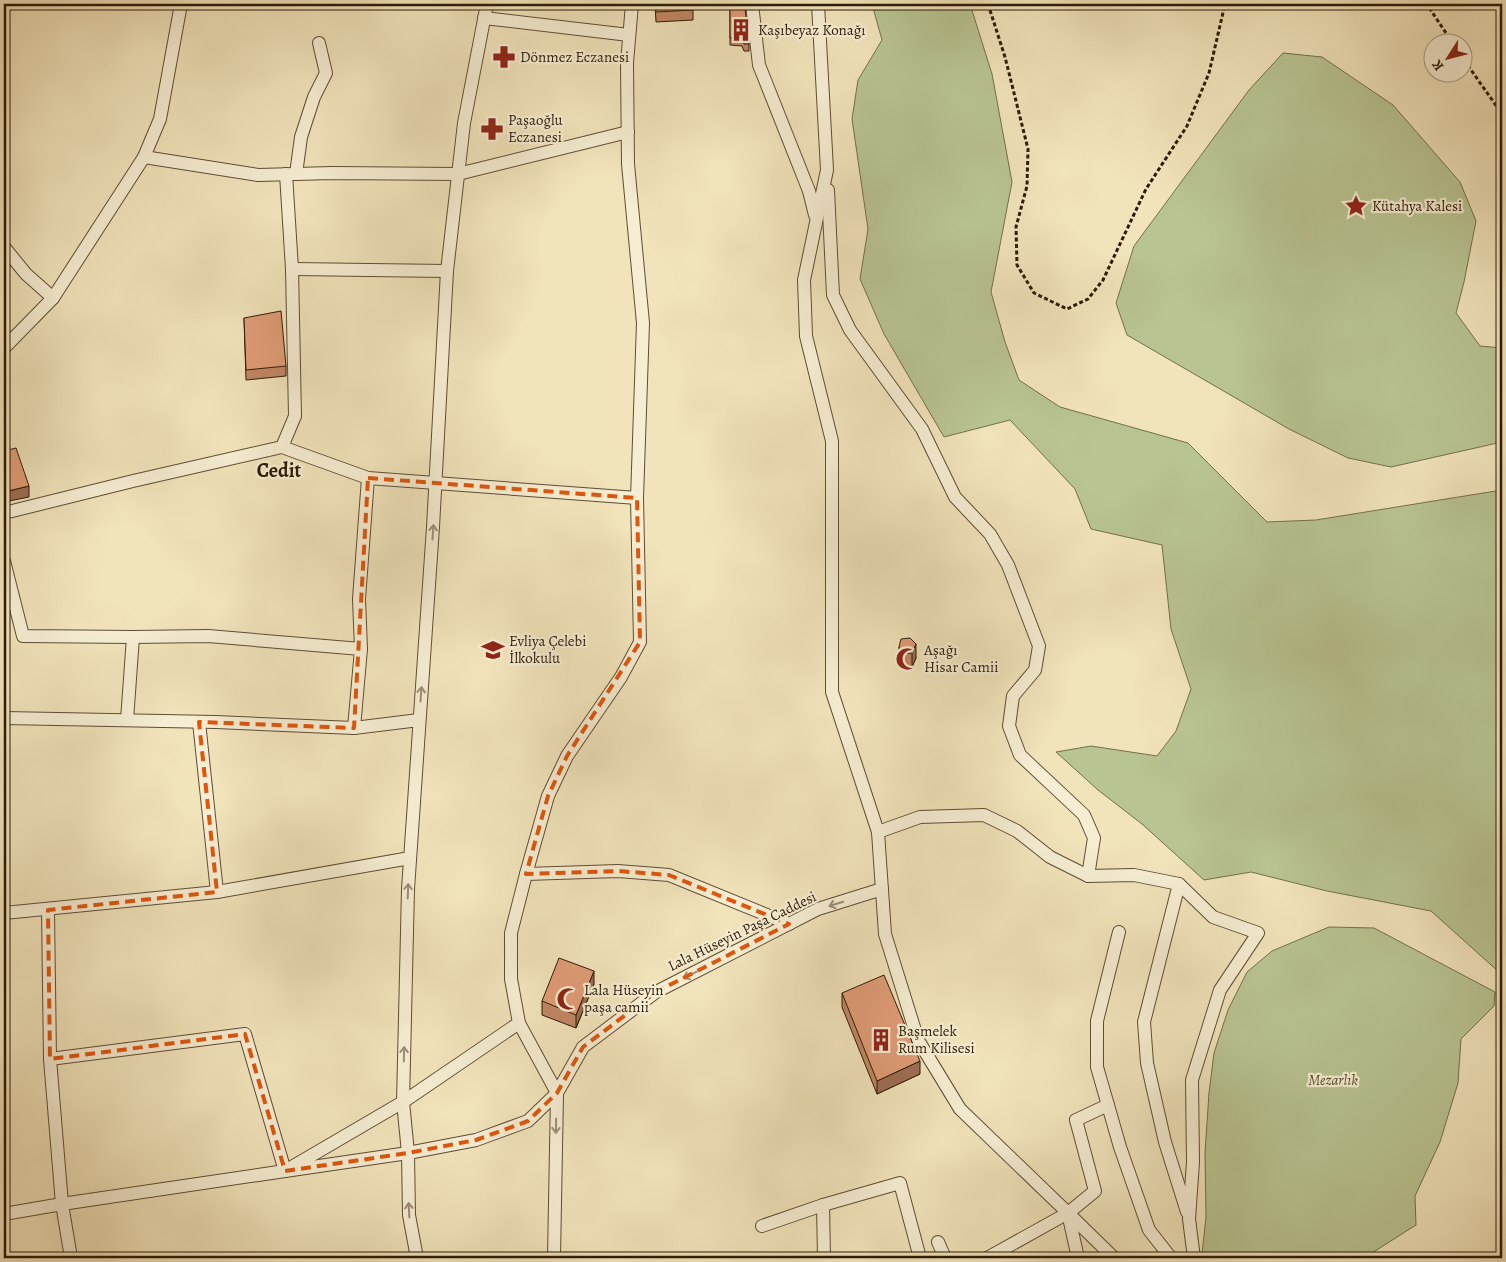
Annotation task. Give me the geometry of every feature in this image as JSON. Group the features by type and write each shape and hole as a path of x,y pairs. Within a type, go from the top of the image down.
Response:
{"street":[{"path":"4,348 53,298 144,158 160,119 181,4"},
{"path":"417,1258 409,1215 408,1153 403,1102 408,889 436,482 447,270 464,123 487,4"},
{"path":"4,1214 408,1153 476,1140 528,1121 556,1094 519,1023 511,979 512,933 548,796 567,756 621,677 640,642 637,498 643,323 628,164 627,63 632,4"},
{"path":"752,4 759,65 809,190 816,220"},
{"path":"818,4 833,295 850,330 922,429 956,497 990,534 1008,565 1039,646 1035,670 1012,696 1009,726 1020,755 1084,815 1094,838 1088,876"},
{"path":"484,18 629,36"},
{"path":"282,447 295,416 291,174 314,97 326,73 319,43"},
{"path":"144,158 258,176 332,173 458,174 628,132"},
{"path":"827,170 804,280 806,336 832,441 832,692 878,832 885,934 918,1040 960,1109 1114,1258"},
{"path":"4,247 26,274 53,298"},
{"path":"292,270 447,270"},
{"path":"4,513 282,447 368,478 637,498"},
{"path":"354,728 361,649 359,599 368,478"},
{"path":"4,561 23,636 208,636 361,649"},
{"path":"127,720 132,637"},
{"path":"4,718 199,722 354,728 419,720"},
{"path":"199,722 217,892"},
{"path":"878,832 920,817 984,815 1017,831 1050,857 1088,876 1134,875 1179,884 1213,917 1258,933 1220,990 1192,1080 1193,1162 1189,1219"},
{"path":"4,913 217,892 410,858"},
{"path":"526,874 618,871 669,874 789,924"},
{"path":"1179,884 1144,1022 1147,1063 1161,1124 1189,1219 1194,1258"},
{"name":"Lala Hüseyin Paşa Caddesi","path":"554,1258 556,1094 583,1047 656,992 818,909 882,889"},
{"path":"48,910 50,1059 62,1204 72,1258"},
{"path":"1120,932 1097,1021 1097,1067 1120,1147 1149,1230 1171,1258"},
{"path":"285,1171 403,1102 519,1023"},
{"path":"50,1059 245,1034 285,1171"},
{"path":"987,1258 1068,1213 1096,1191 1076,1120 1108,1105"},
{"path":"762,1226 823,1205 900,1183 920,1258"},
{"path":"823,1205 824,1258"},
{"path":"1068,1213 1078,1258"},
{"path":"938,1242 945,1258"}],"path":[{"path":"988,4 1006,57 1028,149 1027,186 1016,227 1017,264 1034,293 1068,309 1088,299 1103,280 1146,189 1187,126 1209,73 1225,4"},
{"path":"1424,4 1430,9 1445,32"},
{"path":"1474,74 1502,114"}],"highlighted area":[{"path":"368,478 637,498 640,642 567,756 548,796 526,874 618,871 669,875 789,924 656,992 583,1047 557,1093 528,1121 476,1140 408,1153 285,1171 245,1034 50,1059 48,910 217,892 199,722 354,728"}],"green space":[{"path":"872,4 970,4 992,74 1012,182 991,292 1005,342 1019,380 1060,407 1188,443 1267,522 1316,520 1502,490 1502,978 1500,973 1431,911 1327,891 1251,872 1204,880 1142,824 1098,790 1056,752 1091,746 1157,756 1176,731 1191,689 1171,629 1162,545 1091,529 1075,489 1010,420 944,437 884,334 860,279 868,229 852,119 858,80 882,40"},
{"path":"1283,53 1322,57 1393,105 1460,182 1476,221 1456,313 1480,346 1502,348 1502,442 1391,467 1348,458 1289,429 1127,335 1116,303 1134,246 1249,90"},
{"name":"Mezarlık","path":"1329,927 1374,928 1495,992 1494,1006 1461,1039 1458,1083 1440,1142 1415,1196 1416,1225 1364,1258 1204,1258 1202,1254 1206,1217 1205,1153 1209,1093 1214,1053 1228,1010 1247,972 1272,951"}],"building":[{"path":"655,4 693,4 693,10 656,12"},
{"path":"730,8 745,8 749,44 744,44 742,39 730,38"},
{"path":"281,311 286,366 246,370 244,318"},
{"path":"16,448 29,486 4,492 4,451"},
{"path":"910,638 916,644 912,653 903,654 899,647 901,639"},
{"name":"Lala Hüseyin paşa camii","path":"559,958 594,971 576,1015 542,1001"},
{"name":"Başmelek Rum Kilisesi","path":"884,975 920,1061 877,1081 842,993"}],"place":[{"name":"Kaşıbeyaz Konağı","path":"741,30"},
{"name":"Dönmez Eczanesi","path":"504,57"},
{"name":"Paşaoğlu Eczanesi","path":"492,129"},
{"name":"Kütahya Kalesi","path":"1356,206"},
{"name":"Evliya Çelebi İlkokulu","path":"493,650"},
{"name":"Aşağı Hisar Camii","path":"907,659"},
{"name":"Lala Hüseyin paşa camii","path":"568,999"},
{"name":"Başmelek Rum Kilisesi","path":"881,1040"}],"district":[{"name":"Cedit","path":"279,470"}]}
